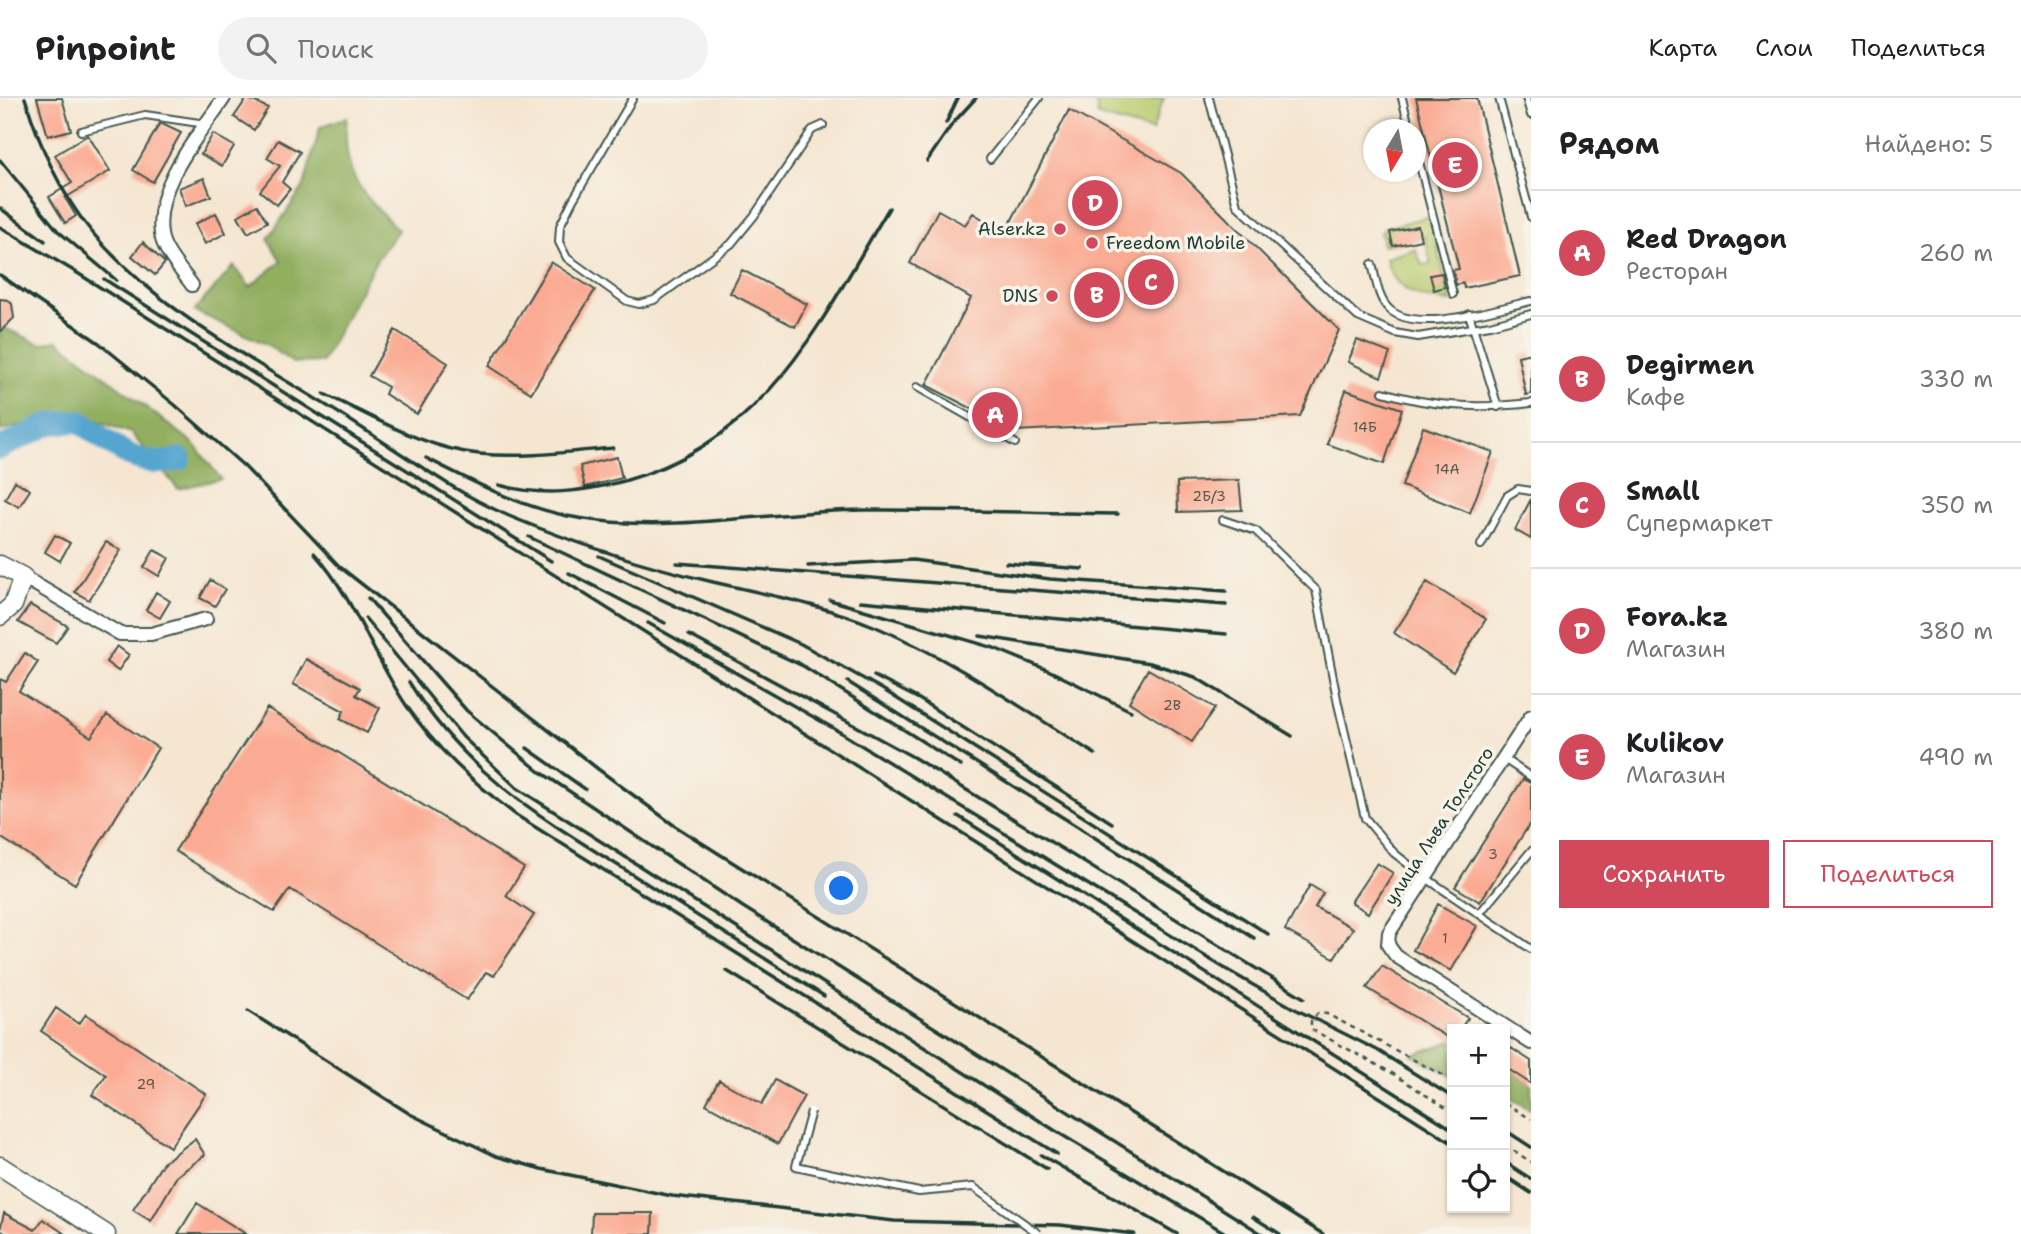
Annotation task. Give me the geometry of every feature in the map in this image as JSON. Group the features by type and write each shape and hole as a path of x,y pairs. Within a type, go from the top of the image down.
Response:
{"street":[{"path":"192,285 161,236 163,208 173,174 224,98"},
{"path":"0,565 120,634 151,634 206,619"},
{"path":"0,615 13,605 23,577"},
{"name":"улица Льва Толстого","path":"1531,716 1389,933 1388,945 1396,956 1531,1043"},
{"path":"2,1173 106,1234"}],"lane":[{"path":"633,98 573,200 561,226 559,242 567,258 627,301 639,304 654,300 731,244 754,216 812,130 823,125"},
{"path":"990,159 1039,98"},
{"path":"1209,98 1237,205 1358,317 1405,336 1472,328 1531,314"},
{"path":"1402,98 1407,119"},
{"path":"1499,98 1531,217"},
{"path":"1528,100 1531,115"},
{"path":"81,131 145,115 206,124"},
{"path":"1424,182 1453,294"},
{"path":"1372,264 1382,301 1401,317 1421,321 1531,301"},
{"path":"1469,314 1498,407"},
{"path":"917,387 1015,443"},
{"path":"1383,392 1419,403 1498,407 1531,403"},
{"path":"1481,545 1507,496 1518,489 1531,491"},
{"path":"1223,520 1256,531 1316,590 1338,704 1365,818 1394,853 1426,878 1531,949"},
{"path":"1504,759 1531,777"},
{"path":"1479,914 1531,851"},
{"path":"811,1111 796,1166 919,1192 974,1187 1039,1234"}],"path":[{"path":"1447,1077 1327,1014 1318,1013 1311,1021 1311,1029 1392,1073 1447,1109"},
{"path":"1510,1106 1531,1119"},
{"path":"1510,1149 1531,1162"}],"green space":[{"path":"1164,98 1152,131 1098,116 1096,102"},
{"path":"347,117 347,154 350,168 373,204 398,230 377,259 322,362 293,363 266,344 194,311 234,266 250,287 281,261 268,239 304,186 320,127"},
{"path":"1430,216 1451,302 1419,296 1401,286 1390,270 1386,258 1415,249 1422,265 1431,264 1425,237 1383,245 1381,233 1384,228"},
{"path":"0,326 40,344 57,340 192,442 221,479 178,489 131,433 71,411 0,431"},
{"path":"1447,1043 1447,1073 1412,1055"},
{"path":"1510,1070 1531,1084 1531,1110 1510,1098"}],"building":[{"path":"37,98 62,98 71,130 48,136"},
{"path":"247,98 268,108 254,130 234,117"},
{"path":"1416,98 1477,98 1520,276 1464,288 1463,283 1456,285 1453,270 1459,269 1426,138 1426,119 1421,119"},
{"path":"1069,110 1181,173 1339,330 1300,416 1015,431 926,385 971,298 910,263 938,210 965,225 973,213 1005,233"},
{"path":"160,123 181,133 153,182 133,170"},
{"path":"213,134 234,146 222,166 201,154"},
{"path":"88,135 110,171 65,198 76,216 65,223 49,197 72,183 55,155"},
{"path":"278,140 300,152 282,182 290,189 277,205 260,191 280,166 267,158"},
{"path":"204,178 211,196 186,206 179,188"},
{"path":"257,205 267,222 248,233 238,216"},
{"path":"216,213 226,233 205,244 195,224"},
{"path":"1418,226 1421,240 1393,246 1390,232"},
{"path":"143,242 165,263 155,275 132,256"},
{"path":"551,262 595,290 531,393 489,366"},
{"path":"742,270 807,304 795,327 730,293"},
{"path":"1442,273 1445,287 1434,290 1430,275"},
{"path":"0,299 8,300 12,304 14,318 0,332"},
{"path":"395,330 448,363 417,414 385,394 388,387 369,376"},
{"path":"1357,340 1390,353 1381,377 1348,362"},
{"path":"1531,353 1531,394 1526,395 1518,356"},
{"path":"1346,390 1402,409 1384,464 1327,444"},
{"path":"1423,427 1493,452 1470,513 1402,486"},
{"path":"617,457 622,478 585,487 580,466"},
{"path":"1239,480 1242,510 1178,512 1177,482"},
{"path":"15,481 30,490 19,507 5,499"},
{"path":"1531,499 1531,539 1515,530"},
{"path":"55,535 70,543 60,561 45,552"},
{"path":"106,542 121,550 89,600 75,592"},
{"path":"154,550 169,558 159,576 144,567"},
{"path":"210,580 225,589 215,606 200,598"},
{"path":"1427,582 1486,619 1453,672 1394,633"},
{"path":"156,592 170,601 160,618 146,610"},
{"path":"30,605 68,626 56,643 18,622"},
{"path":"117,646 129,655 118,671 106,662"},
{"path":"25,653 38,662 19,691 91,737 107,715 158,748 75,884 0,837 0,679 6,682"},
{"path":"306,659 360,688 356,695 380,708 367,733 340,719 344,711 293,684"},
{"path":"1148,669 1215,708 1192,742 1129,702"},
{"path":"267,708 524,868 506,896 534,915 494,976 486,972 467,1000 290,889 274,912 175,851"},
{"path":"1523,779 1531,783 1531,822 1480,902 1455,887"},
{"path":"1377,863 1393,873 1368,913 1351,902"},
{"path":"1310,885 1323,893 1315,907 1353,928 1334,958 1285,930"},
{"path":"1438,904 1477,926 1451,971 1413,950"},
{"path":"1382,966 1468,1018 1464,1024 1447,1024 1447,1037 1367,988"},
{"path":"56,1008 79,1024 86,1014 206,1094 170,1147 92,1095 106,1075 41,1031"},
{"path":"1510,1050 1531,1061 1531,1084 1510,1070"},
{"path":"719,1080 762,1104 775,1080 804,1096 778,1144 706,1104"},
{"path":"195,1139 205,1155 177,1176 151,1221 133,1210 163,1163"},
{"path":"197,1203 246,1234 178,1234"},
{"path":"4,1213 35,1230 43,1219 65,1234 6,1234 0,1230"},
{"path":"592,1213 653,1213 652,1234 591,1234"}],"waterway":[{"path":"0,448 49,424 79,421 138,459 151,462 180,459"}],"railway":[{"path":"25,98 44,151 80,217 118,260 147,287 212,334 447,483 509,516 584,545 687,576 816,607 876,627 961,670 1095,754"},
{"path":"946,123 958,98"},
{"path":"927,161 953,123 976,98"},
{"path":"0,160 58,231 116,280"},
{"path":"0,208 45,241"},
{"path":"499,485 546,492 608,485 674,463 716,438 752,408 784,373 812,335 889,208"},
{"path":"0,227 79,274 1447,1140"},
{"path":"0,275 99,343 175,405 245,467 340,567 675,826 1323,1234"},
{"path":"104,279 551,561"},
{"path":"324,394 419,439 459,451 512,455 613,448"},
{"path":"426,458 500,494 538,508 578,518 613,522 685,523 864,510 1118,514"},
{"path":"529,537 805,667"},
{"path":"314,553 341,588 406,705 456,764 500,803 1057,1154"},
{"path":"599,556 801,644 882,689 1268,934"},
{"path":"808,566 913,560 1050,579 1226,591"},
{"path":"677,563 1226,605"},
{"path":"1006,563 1083,569"},
{"path":"569,573 665,623"},
{"path":"368,598 467,711 539,771 743,907 1262,1234"},
{"path":"830,600 994,648 1050,671 1131,711"},
{"path":"860,601 1226,634"},
{"path":"365,618 463,737 517,788 1062,1135 1227,1234"},
{"path":"648,623 833,728 1229,971 1293,1008 1377,1050 1447,1094"},
{"path":"689,635 913,757 1304,998"},
{"path":"980,636 1150,663 1195,677 1292,736"},
{"path":"797,662 961,766"},
{"path":"874,676 919,699 1112,823"},
{"path":"409,682 457,745 511,794 541,816 824,996"},
{"path":"848,682 1254,938"},
{"path":"527,748 585,789"},
{"path":"958,816 1447,1126"},
{"path":"727,971 1047,1169"},
{"path":"248,1011 410,1114 496,1156 541,1169 672,1196 894,1221 1060,1225 1134,1234"},
{"path":"1510,1133 1531,1147"},
{"path":"1041,1155 1177,1234"},
{"path":"1510,1165 1531,1179"},
{"path":"1510,1179 1531,1193"},
{"path":"1253,1217 1280,1234"}],"place":[{"name":"Kulikov","path":"1455,165"},
{"name":"Fora.kz","path":"1095,203"},
{"name":"Alser.kz","path":"1060,229"},
{"name":"Freedom Mobile","path":"1092,243"},
{"name":"Small","path":"1151,282"},
{"name":"Degirmen","path":"1097,295"},
{"name":"DNS","path":"1052,296"},
{"name":"Red Dragon","path":"995,415"}]}
